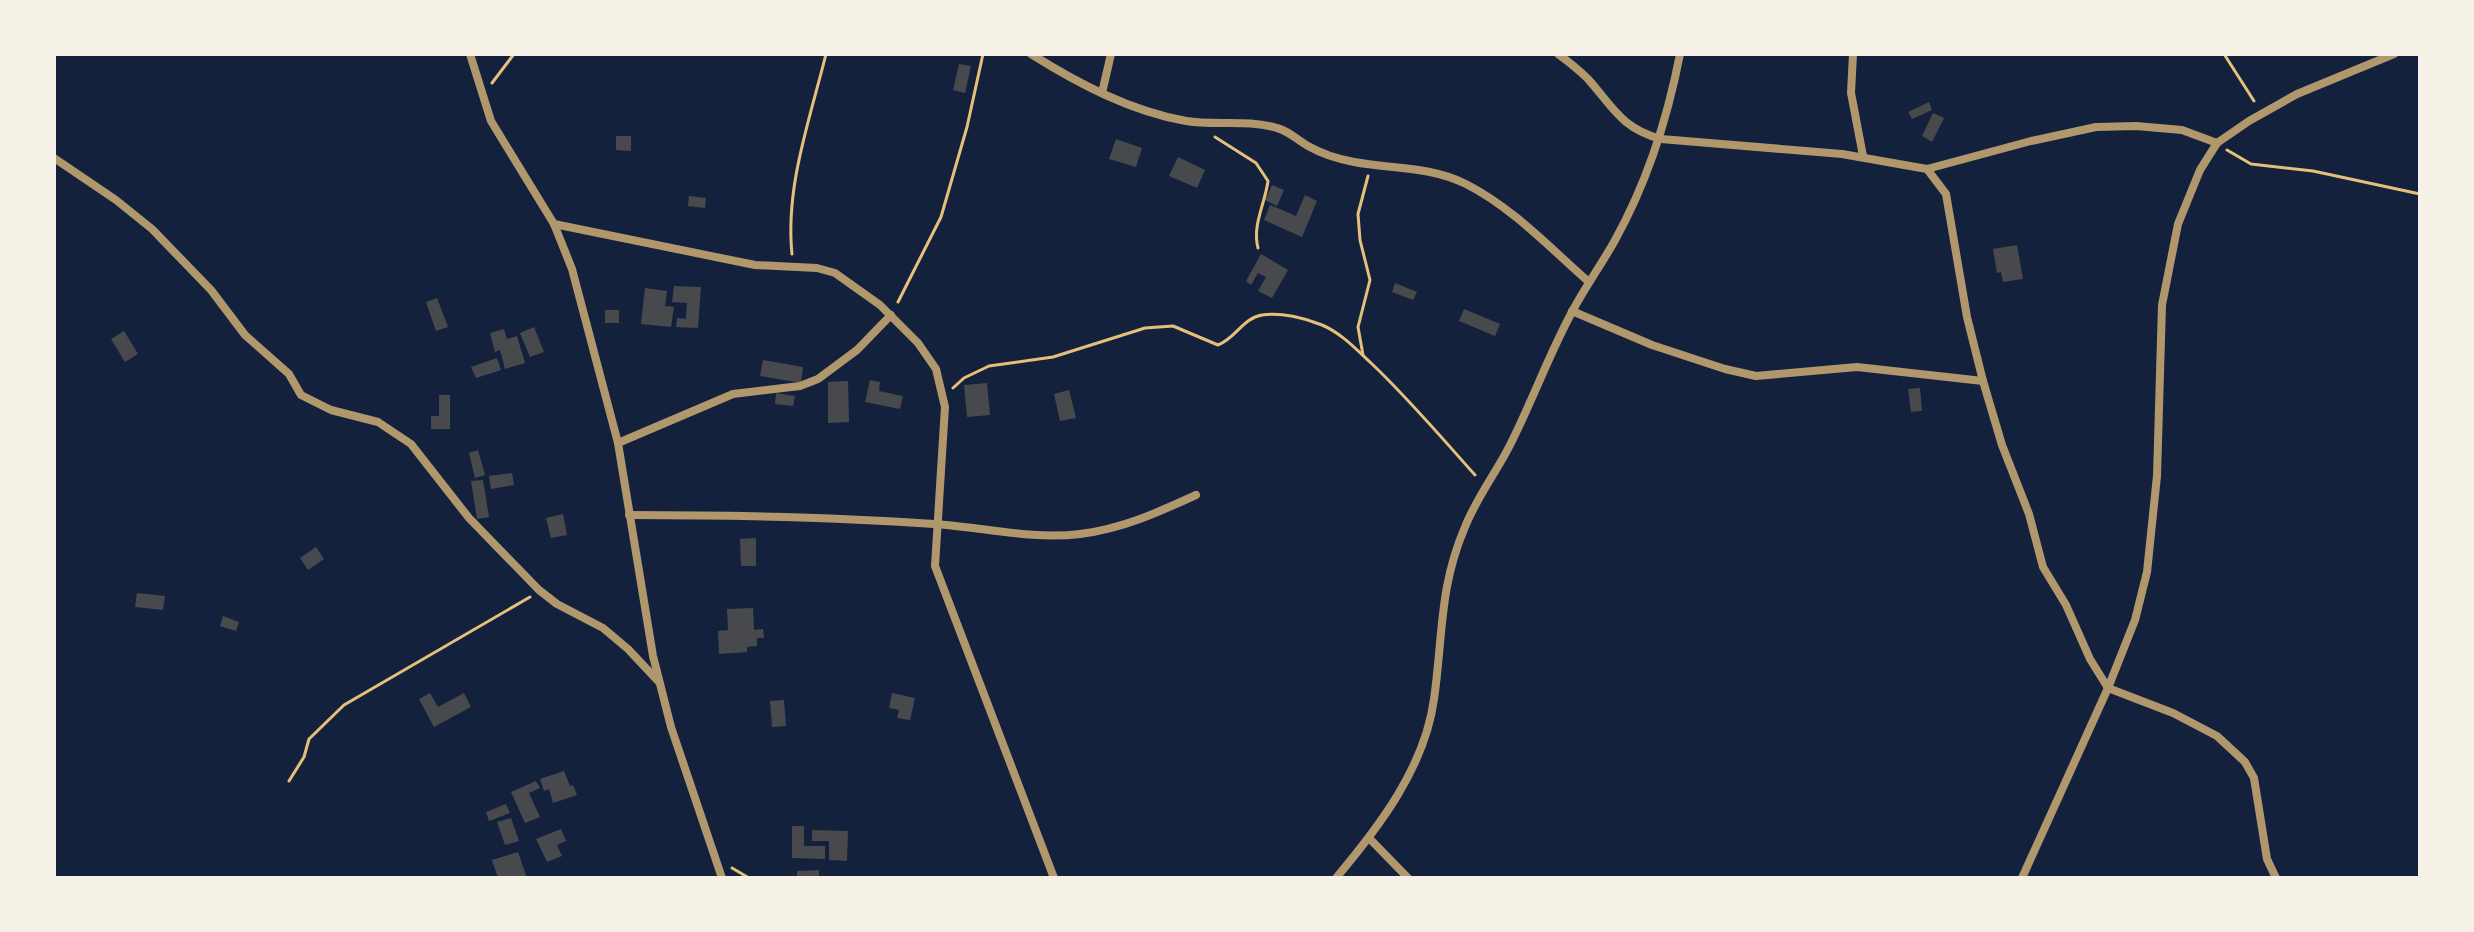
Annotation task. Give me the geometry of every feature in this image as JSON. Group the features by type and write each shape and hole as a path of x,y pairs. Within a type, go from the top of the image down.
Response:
{"street":[{"path":"470,54 491,121 554,224 572,269 618,443 660,683 671,727 722,878"},
{"path":"1031,54 1081,84 1131,106 1187,121 1275,127 1337,158 1430,171 1467,185 1512,214 1589,282"},
{"path":"1102,93 1111,54"},
{"path":"1558,54 1585,76 1618,118 1630,127 1661,139 1863,156 1927,169 2096,127 2182,130 2217,143"},
{"path":"1336,878 1389,811 1409,774 1425,735 1434,700 1442,608 1459,539 1508,449 1572,311 1626,219 1661,139 1680,54"},
{"path":"1853,54 1851,93 1863,156"},
{"path":"2022,878 2108,688 2135,620 2147,572 2157,476 2162,305 2178,224 2200,170 2217,143 2262,114 2297,94 2394,54"},
{"path":"54,158 152,229 211,290 245,335 289,374 301,395 331,410 378,422 411,444 469,518 539,590 557,604 603,628 660,683"},
{"path":"1927,169 1946,194 1967,317 1983,381 2002,445 2029,514 2043,567 2108,688 2173,713 2217,736 2245,762 2254,778 2267,859 2276,878"},
{"path":"554,224 755,265 835,273 850,281 891,315 927,355 936,369 944,395 945,422 935,566 1054,878"},
{"path":"1572,311 1687,357 1756,376 1857,367 1983,381"},
{"path":"618,443 733,394 800,386 818,379 857,350 891,315"},
{"path":"629,515 774,515 937,524 1048,536 1079,534 1147,518 1196,495"},
{"path":"1369,838 1408,878"}],"path":[{"path":"482,93 514,54"},
{"path":"793,267 790,232 792,205 826,54"},
{"path":"891,315 941,217 967,127 983,54"},
{"path":"2224,54 2262,114"},
{"path":"1209,134 1256,163 1268,181 1257,224 1255,239 1258,248"},
{"path":"2217,143 2251,164 2313,171 2420,194"},
{"path":"1364,357 1358,327 1370,280 1360,240 1358,214 1372,165"},
{"path":"944,395 964,378 989,366 1053,357 1145,328 1173,326 1218,345 1228,341 1258,315 1278,313 1323,325 1364,357 1400,391 1485,487"},
{"path":"289,781 304,757 309,739 344,705 481,627 539,590"}],"building":[{"path":"959,64 971,66 965,93 953,90"},
{"path":"1929,102 1932,110 1912,119 1908,112"},
{"path":"1933,113 1944,118 1932,142 1922,136"},
{"path":"616,136 631,136 631,151 616,150"},
{"path":"1116,139 1142,148 1136,167 1109,159"},
{"path":"1178,157 1205,170 1197,188 1169,176"},
{"path":"1272,185 1284,190 1277,206 1265,200"},
{"path":"1305,195 1317,201 1302,237 1264,220 1270,205 1296,216"},
{"path":"689,196 706,198 705,208 688,206"},
{"path":"2017,245 2023,279 2003,282 2001,272 1997,273 1993,249"},
{"path":"1261,254 1288,270 1272,298 1258,291 1266,277 1258,273 1251,285 1246,281"},
{"path":"1395,283 1417,292 1413,300 1392,292"},
{"path":"674,286 701,287 698,328 676,327 677,318 686,319 687,303 672,302"},
{"path":"645,288 667,291 665,306 674,307 671,327 641,324"},
{"path":"437,298 448,327 436,331 426,302"},
{"path":"1464,309 1500,324 1495,336 1459,321"},
{"path":"605,310 619,310 619,323 605,323"},
{"path":"534,327 544,352 530,357 520,333"},
{"path":"504,329 507,339 517,336 525,363 505,369 500,350 495,352 490,333"},
{"path":"124,331 138,354 125,362 111,339"},
{"path":"497,358 501,370 476,378 471,367"},
{"path":"763,360 803,367 801,383 760,376"},
{"path":"870,380 880,382 879,391 903,396 900,409 865,402"},
{"path":"848,381 849,422 828,423 828,382"},
{"path":"987,383 990,415 967,417 964,385"},
{"path":"1920,388 1922,411 1911,412 1908,389"},
{"path":"1069,390 1076,418 1060,421 1054,394"},
{"path":"776,393 795,396 793,406 775,404"},
{"path":"439,395 450,395 450,429 431,429 431,416 439,416"},
{"path":"478,450 485,475 475,478 469,453"},
{"path":"512,473 514,485 491,489 489,476"},
{"path":"483,480 489,517 477,519 471,481"},
{"path":"563,514 567,535 551,538 546,518"},
{"path":"756,538 756,566 741,566 740,539"},
{"path":"316,547 324,559 308,570 300,558"},
{"path":"137,593 165,596 163,610 135,607"},
{"path":"753,608 754,630 763,629 764,638 757,638 757,646 747,647 747,652 719,654 718,631 728,630 727,609"},
{"path":"223,616 239,622 236,631 220,626"},
{"path":"430,693 438,707 464,693 471,707 434,727 419,699"},
{"path":"892,693 915,698 910,720 897,718 899,710 889,708"},
{"path":"784,700 786,726 772,727 770,701"},
{"path":"564,771 577,795 553,803 549,789 544,791 540,779"},
{"path":"536,781 540,788 529,793 540,817 525,823 511,792"},
{"path":"506,804 510,813 489,821 486,812"},
{"path":"511,818 519,841 505,845 497,822"},
{"path":"792,826 804,826 804,846 825,846 825,859 792,858"},
{"path":"561,829 566,841 557,845 562,856 547,862 536,839"},
{"path":"812,830 848,831 847,861 829,860 829,841 812,841"},
{"path":"518,852 527,878 498,878 492,860"},
{"path":"819,870 819,878 797,878 797,871"}]}
